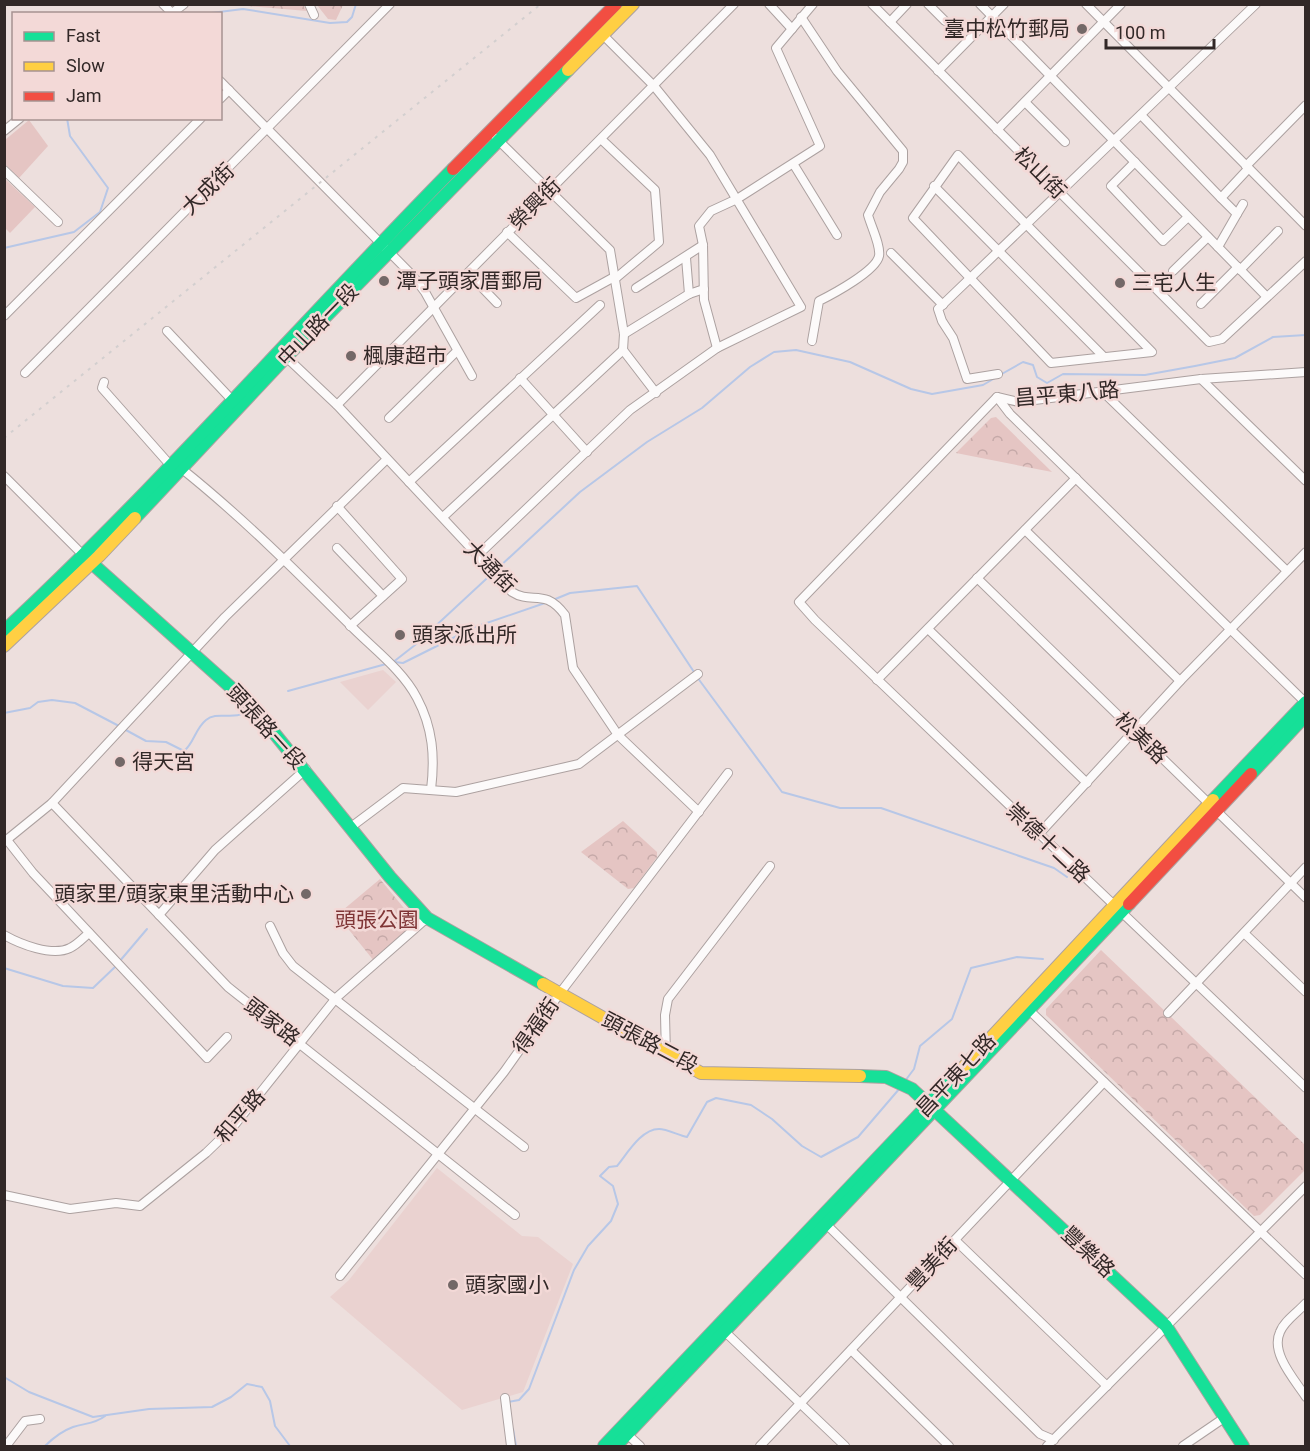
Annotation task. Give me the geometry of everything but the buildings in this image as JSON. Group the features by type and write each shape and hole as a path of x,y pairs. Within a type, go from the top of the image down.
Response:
{"street":[{"path":"309,4 314,15"},
{"name":"大成街","path":"25,373 390,4"},
{"name":"中山路一段","path":"4,646 616,4"},
{"name":"中山路一段","path":"493,135 604,36 633,4"},
{"name":"榮興街","path":"337,405 734,4"},
{"path":"769,4 792,29"},
{"path":"717,348 708,320 704,289 703,245 699,226 711,212 794,165 820,146 776,48 813,4"},
{"name":"松山街","path":"872,4 1209,342 1222,339 1267,297"},
{"path":"890,22 908,4"},
{"path":"928,4 945,21"},
{"path":"980,4 1267,297 1305,261"},
{"path":"938,71 1004,4"},
{"path":"1086,4 1305,226"},
{"path":"997,130 1121,4"},
{"path":"998,374 966,379 953,338 942,321 938,309 1256,4"},
{"path":"801,17 837,71 903,151 903,162 880,192 868,215 880,254 876,262 849,284 819,301 812,341"},
{"path":"478,555 630,410 717,348 801,307 760,242 710,154 654,86 604,36"},
{"path":"222,83 413,276 434,308 472,376"},
{"path":"222,97 230,90"},
{"path":"1025,102 1065,142"},
{"path":"1221,198 1305,105"},
{"path":"1140,115 1237,214"},
{"path":"4,131 18,120"},
{"path":"4,316 199,120"},
{"path":"493,135 610,250 624,334 623,350 656,393"},
{"path":"507,232 576,298 616,277 659,242 655,190 601,139"},
{"path":"958,155 1152,352 1051,363 913,219 934,186 958,155"},
{"path":"1135,162 1111,186 1163,241 1188,217"},
{"path":"794,165 837,235"},
{"path":"4,170 58,222"},
{"path":"934,186 1104,357"},
{"path":"1218,247 1244,204"},
{"path":"1201,304 1278,231"},
{"path":"1173,271 1208,237"},
{"path":"636,288 703,245"},
{"path":"891,253 943,305"},
{"path":"686,258 688,294"},
{"path":"468,273 497,303"},
{"path":"624,334 688,294 704,289"},
{"path":"409,482 600,305"},
{"path":"167,332 232,400"},
{"path":"443,517 623,350"},
{"path":"389,418 457,351"},
{"name":"中山路一段","path":"176,467 232,400 282,353"},
{"name":"大通街","path":"282,353 337,405 517,596 548,599 565,615 573,668 618,735 699,812"},
{"name":"昌平東八路","path":"803,594 997,397 1019,402 1200,379 1305,372"},
{"path":"520,378 587,452"},
{"path":"1200,379 1305,481"},
{"path":"104,382 102,388 176,467 233,510 284,557 416,696 430,728 434,761 431,790"},
{"path":"1103,392 1287,571"},
{"path":"997,397 1010,414 1305,702"},
{"path":"227,1037 207,1058 33,873 6,841 52,803 192,651 284,557 387,459"},
{"path":"4,476 88,560"},
{"path":"877,680 1076,478"},
{"path":"337,506 402,579 350,626"},
{"path":"1025,530 1180,681"},
{"path":"337,548 383,596"},
{"path":"1039,834 1180,681 1305,552"},
{"name":"中山路一段","path":"4,631 88,560"},
{"name":"頭張路一段","path":"88,560 254,708 427,918"},
{"name":"松美路","path":"977,578 1305,898"},
{"name":"崇德十二路","path":"803,594 800,605 1305,1088"},
{"path":"928,629 1087,783"},
{"path":"351,827 403,788 456,792 579,764 698,674"},
{"name":"昌平東七路","path":"616,1446 722,1329 1213,807 1305,702"},
{"name":"昌平東七路","path":"1213,807 1305,715"},
{"path":"159,915 215,850 306,770"},
{"name":"得福街","path":"340,1276 475,1110 560,993 728,773"},
{"name":"頭家路","path":"52,803 228,987 515,1215"},
{"path":"666,1055 665,1015 668,999 770,866"},
{"path":"1168,1013 1305,867"},
{"name":"昌平東七路","path":"604,1446 827,1226 933,1107 1030,1011 1118,909"},
{"name":"頭張路二段","path":"427,918 666,1055 707,1074 879,1077 898,1081 912,1089 933,1107"},
{"name":"和平路","path":"4,1195 70,1209 116,1203 140,1206 206,1153 233,1127 336,999 427,918"},
{"path":"270,926 283,953 293,966 524,1147"},
{"path":"4,935 37,948 61,952 72,948 89,933"},
{"path":"1244,933 1305,992"},
{"path":"1030,1011 1305,1275"},
{"name":"豐美街","path":"760,1446 1104,1082"},
{"name":"豐樂路","path":"933,1107 1166,1326 1243,1446"},
{"path":"827,1226 1051,1443 1305,1186"},
{"path":"955,1240 1107,1386"},
{"path":"1305,1303 1280,1330 1277,1341 1279,1353 1305,1397"},
{"path":"722,1329 845,1446"},
{"path":"851,1350 949,1446"},
{"path":"505,1398 511,1446"},
{"path":"1183,1446 1224,1418"},
{"path":"6,1446 25,1421 40,1419"},
{"path":"628,1435 640,1446"}],"shaded area":[{"path":"383,670 396,682 368,710 340,682"},
{"name":"頭家國小","path":"437,1168 522,1236 538,1237 573,1264 523,1392 462,1410 330,1297 349,1280"}],"green space":[{"path":"235,5 303,5 307,11"},
{"path":"317,5 343,5 336,20 328,19"},
{"path":"29,120 48,146 19,178 5,164 5,140"},
{"path":"4,178 35,207 10,233 5,228"},
{"path":"996,417 1052,472 956,453 991,418"},
{"path":"623,821 657,852 657,857 634,888 628,889 581,852"},
{"name":"頭張公園","path":"380,879 417,924 374,961 337,915"},
{"path":"1101,950 1305,1145 1305,1170 1260,1215 1254,1216 1046,1015 1046,1009"}],"waterway":[{"path":"219,12 243,9 330,23 347,22 352,17 356,4"},
{"path":"4,248 74,232 100,212 108,188 70,136 67,120"},
{"path":"1000,375 1023,362 1033,365 1037,377 1047,383 1063,374 1145,375 1235,358 1273,337 1306,335"},
{"path":"392,663 415,645 580,492 647,442 702,408 750,367 774,352 796,350 850,362 911,389 932,394 983,385 995,378"},
{"path":"553,600 570,593 637,586 694,672"},
{"path":"395,662 403,663 475,627 545,603"},
{"path":"288,691 386,664"},
{"path":"697,677 782,792 840,808 881,808 1054,868 1067,877"},
{"path":"4,713 30,708 38,702 52,700 75,703 119,726"},
{"path":"124,729 146,741 166,742 184,751 206,720 216,716 238,715 251,710"},
{"path":"119,962 147,929"},
{"path":"905,1081 914,1069 920,1046 952,1019 971,968 1017,957 1043,959"},
{"path":"4,968 63,986 93,988 116,966"},
{"path":"508,1402 519,1400 529,1389 574,1270 588,1246 611,1221 618,1204 613,1186 600,1176 609,1167 617,1166 646,1133 659,1129 687,1137 707,1102 716,1098 751,1105 772,1119 802,1146 821,1157 858,1137 900,1088"},
{"path":"4,1377 29,1392 93,1417 149,1409 212,1407 231,1397 247,1384 262,1387 270,1401 275,1426 290,1446"},
{"path":"45,1446 65,1431 105,1416"},
{"path":"513,1429 516,1446"}],"railway":[{"path":"4,438 541,4"}],"traffic: fast":[{"path":"135,518 286,357 568,70"},
{"path":"4,631 119,519 453,169"},
{"path":"86,558 254,708 390,877 427,918 543,984"},
{"path":"1213,800 1306,702"},
{"path":"1251,774 1306,715"},
{"path":"616,1446 1129,904"},
{"path":"604,1446 960,1071"},
{"path":"860,1076 886,1077 912,1089 1166,1326 1243,1446"}],"traffic: slow":[{"path":"568,70 633,4"},
{"path":"4,646 99,556 135,518"},
{"path":"960,1071 1213,800"},
{"path":"543,984 701,1073 860,1076"}],"traffic: jam":[{"path":"453,169 616,4"},
{"path":"1129,904 1251,774"}],"place":[{"name":"臺中松竹郵局","path":"1082,29"},
{"name":"潭子頭家厝郵局","path":"384,281"},
{"name":"三宅人生","path":"1120,283"},
{"name":"楓康超市","path":"351,356"},
{"name":"頭家派出所","path":"400,635"},
{"name":"得天宮","path":"120,762"},
{"name":"頭家里/頭家東里活動中心","path":"306,894"},
{"name":"頭家國小","path":"453,1285"}]}
